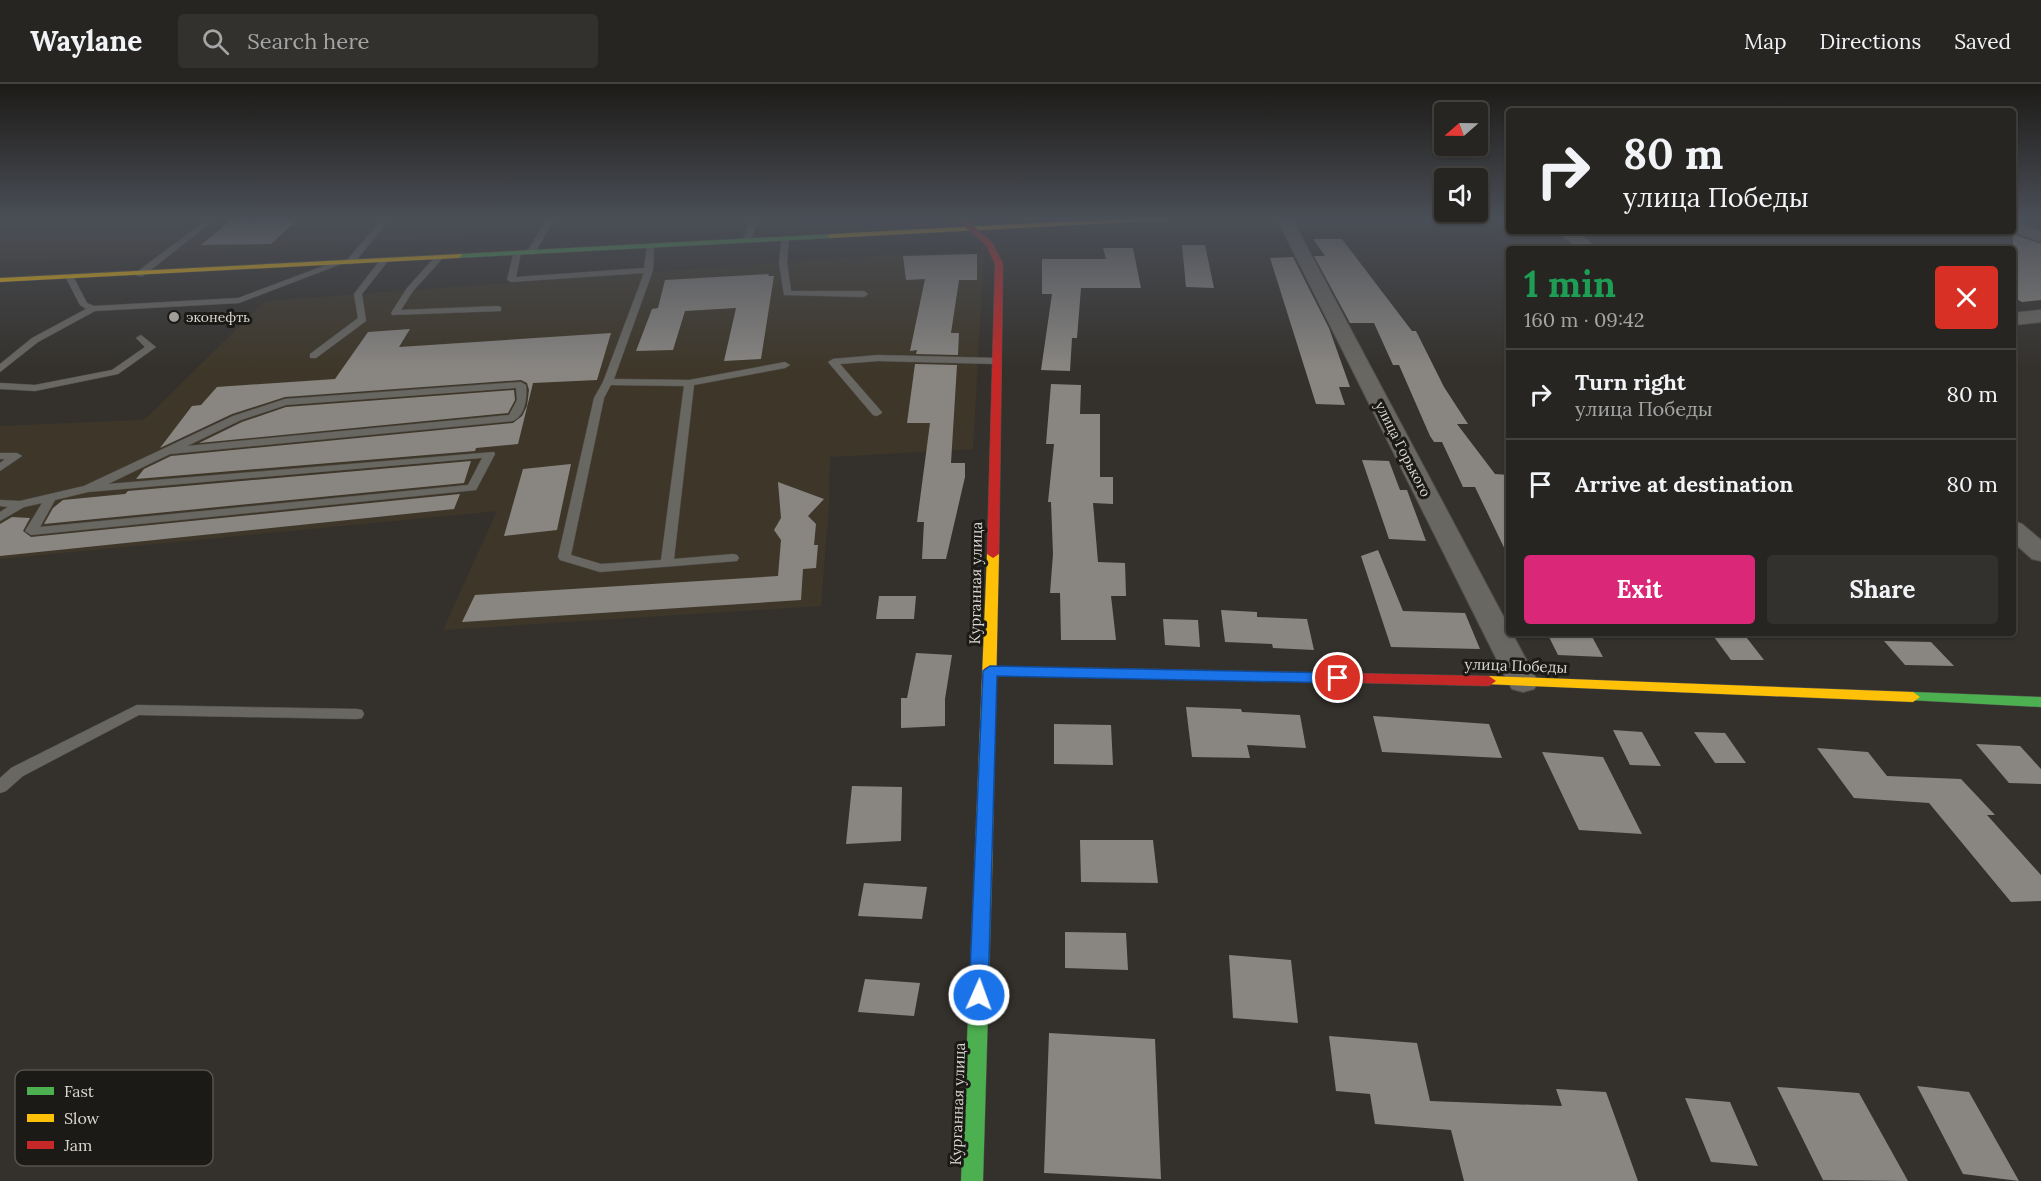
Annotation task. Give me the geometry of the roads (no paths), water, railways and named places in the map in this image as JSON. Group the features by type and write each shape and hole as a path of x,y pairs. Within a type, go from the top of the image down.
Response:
{"street":[{"path":"0,280 248,268"},
{"name":"Курганная улица","path":"972,1181 990,671 999,268"},
{"name":"улица Горького","path":"1309,268 1523,682"},
{"path":"2016,319 2041,316"},
{"path":"2016,524 2041,524"},
{"path":"2016,532 2041,553"},
{"name":"улица Победы","path":"990,671 1523,682 2041,702"}],"lane":[{"path":"140,274 148,268"},
{"path":"0,369 35,340 93,309 239,300 330,268"},
{"path":"313,356 363,319 358,294 378,268"},
{"path":"430,268 410,290 395,313 498,309"},
{"path":"514,268 511,280 649,270 608,382 599,398 564,557 600,568 733,558"},
{"path":"784,268 787,293 864,294"},
{"path":"70,278 84,305 93,309"},
{"path":"0,386 35,388 116,372 151,347 141,338"},
{"path":"877,413 833,362 878,358 997,361"},
{"path":"608,382 689,383 785,365"},
{"path":"667,563 689,383"},
{"path":"88,489 237,418 285,402 521,385 522,400 513,418 169,451"},
{"path":"0,503 20,504 51,497 88,489 490,454 472,488 32,531 51,497"},
{"path":"0,456 17,456 0,468"},
{"path":"0,517 20,504"},
{"path":"0,787 17,772 137,710 357,714"}],"place":[{"name":"эконефть","path":"174,317"}]}
